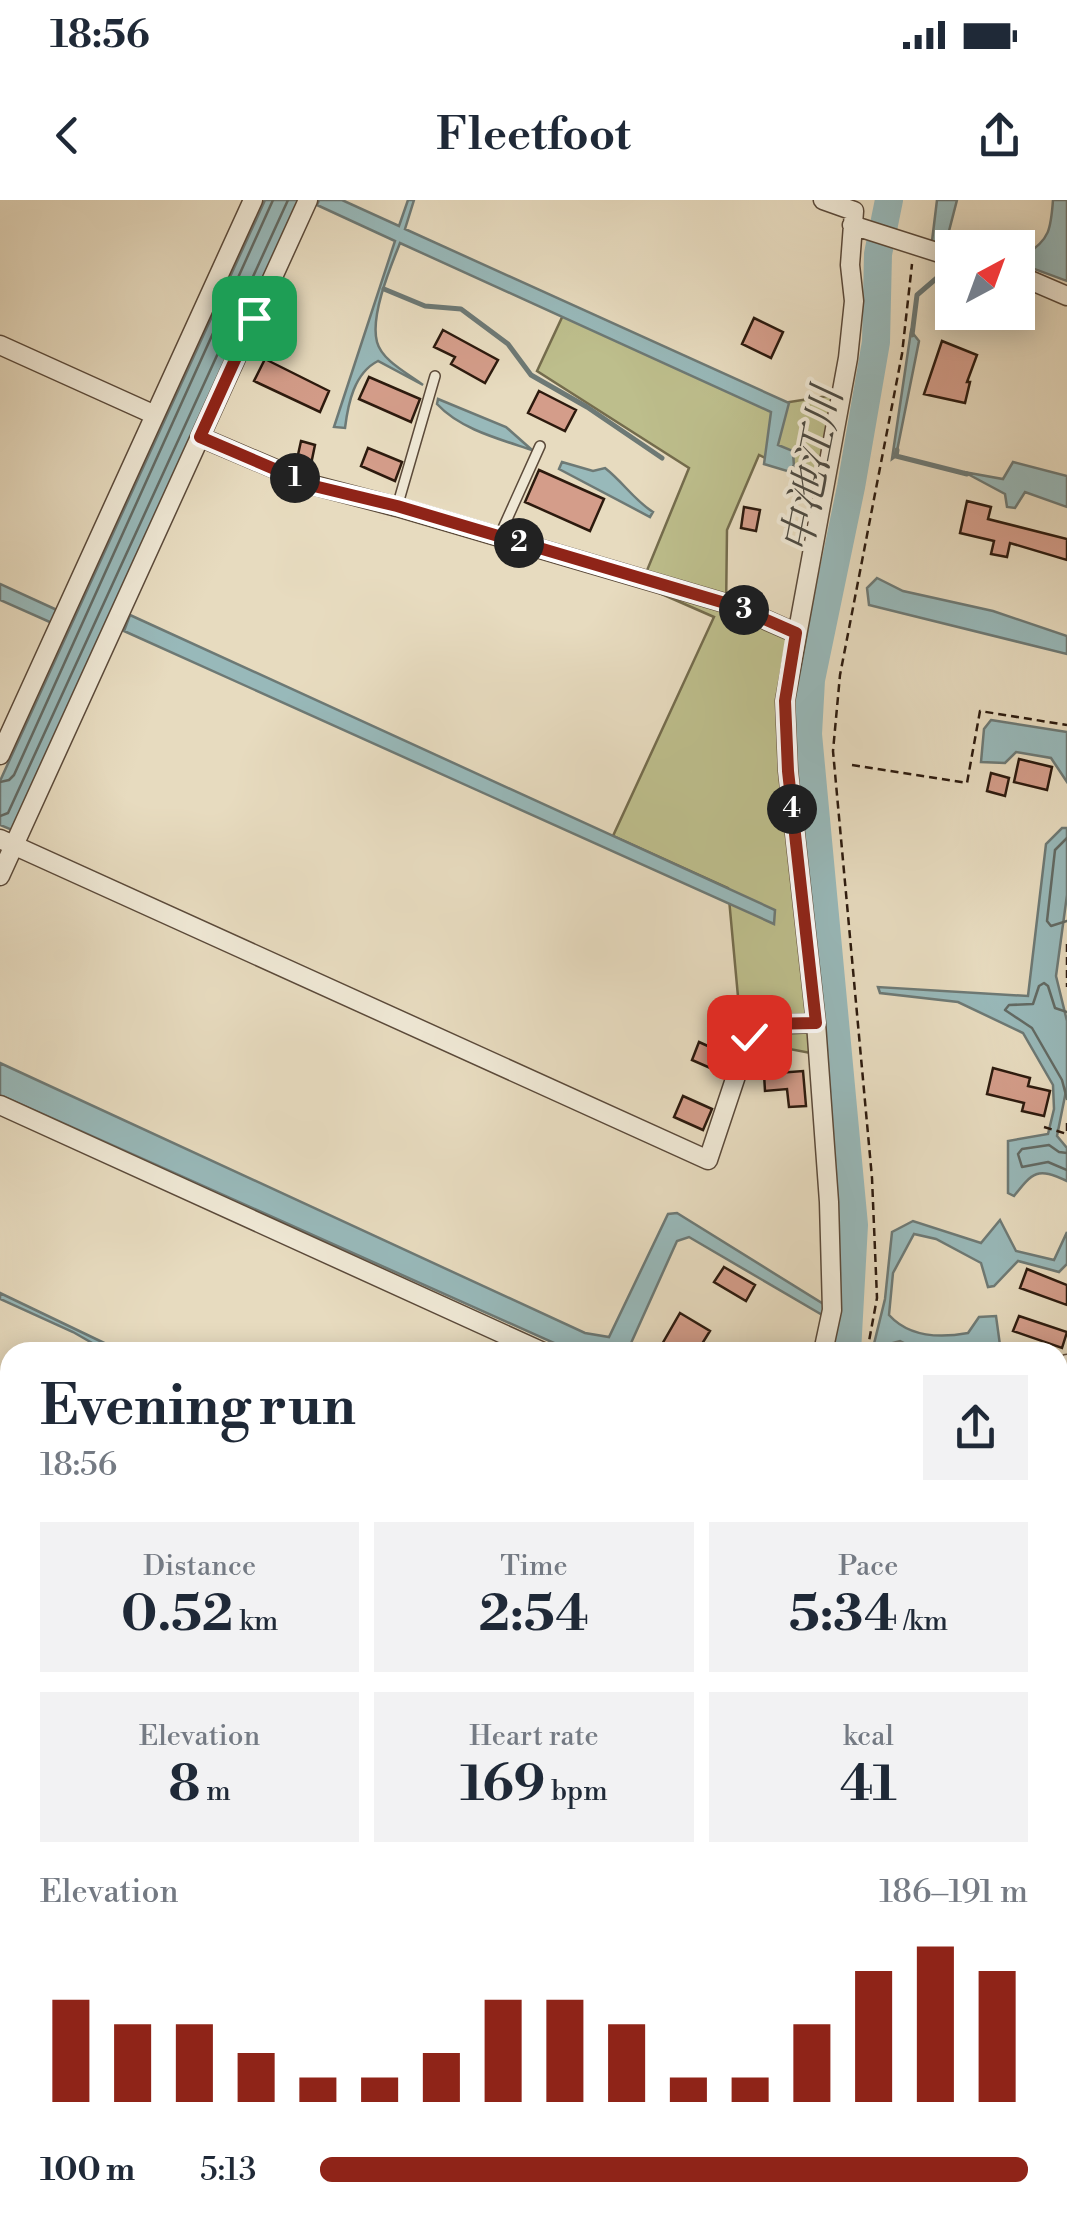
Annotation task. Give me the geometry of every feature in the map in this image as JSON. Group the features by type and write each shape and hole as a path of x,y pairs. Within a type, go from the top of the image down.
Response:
{"street":[{"path":"0,755 253,200"},
{"path":"0,876 7,842 308,200"},
{"path":"823,200 854,211 850,265 854,302 848,358 785,701 829,1202 831,1292 827,1342"},
{"path":"852,225 935,252"},
{"path":"1035,282 1067,296"},
{"path":"0,345 155,416"},
{"path":"200,437 314,486 397,506 735,606 796,633"},
{"path":"7,842 708,1160 752,1028 763,1024 816,1023"},
{"path":"0,1105 521,1342"}],"lane":[{"path":"397,506 435,376"},
{"path":"499,537 540,446"}],"path":[{"path":"869,1342 877,1298 872,1178 833,751 840,675 902,354 914,246"},
{"path":"852,765 968,783 980,712 1067,725"},
{"path":"1067,944 1067,987"},
{"path":"1044,1128 1067,1133 1067,1122"}],"green space":[{"path":"565,311 777,404 847,393 831,490 759,455 727,530 726,613 800,645 789,705 821,1055 742,1040 728,888 613,836 714,617 641,585 689,468 537,371"}],"water":[{"path":"265,200 299,200 12,830 0,825 0,781"},
{"path":"319,200 342,200 399,226 408,200 414,200 405,229 789,403 778,445 793,451 794,467 787,471 764,464 771,412 400,243 379,306 377,342 390,361 423,385 378,361 358,381 345,428 334,427 395,241 317,205"},
{"path":"937,200 957,200 949,230 935,230 935,242 932,241"},
{"path":"1053,200 1067,200 1067,281 1035,269 1035,247 1050,226"},
{"path":"911,331 919,341 896,456 892,459"},
{"path":"438,399 506,427 532,450 468,427 446,413 437,404"},
{"path":"562,462 593,471 605,468 653,512 650,517 559,469"},
{"path":"1013,462 1067,476 1067,507 1025,492 1015,508 1007,507 1005,494 964,472 1003,479"},
{"path":"877,578 903,591 993,611 1067,636 1067,654 869,605 867,588"},
{"path":"0,584 57,610 52,623 0,600"},
{"path":"130,615 775,910 774,924 124,631"},
{"path":"991,720 1067,732 1067,782 1051,758 1016,752 1005,763 981,762 984,729"},
{"path":"1062,828 1067,828 1067,895 1056,976 1067,1021 1067,1086 1057,1136 1067,1148 1067,1181 1036,1174 1014,1196 1008,1193 1008,1141 1048,1134 1054,1109 1053,1085 1023,1033 958,1002 880,993 878,987 1028,996 1046,844"},
{"path":"0,1063 585,1333 609,1337 668,1214 677,1213 825,1305 824,1316 689,1237 677,1241 632,1342 552,1342 0,1095"},
{"path":"1000,1220 1016,1251 1054,1260 1067,1232 1067,1264 1059,1272 1018,1261 994,1286 988,1287 981,1263 936,1239 914,1234 893,1273 889,1315 906,1328 936,1335 968,1333 979,1317 996,1316 1000,1342 874,1342 885,1299 892,1232 913,1221 981,1243"},
{"path":"0,1293 102,1342 90,1342 0,1299"}],"building":[{"path":"754,318 783,332 771,358 742,344"},
{"path":"443,330 498,360 485,383 451,364 455,357 434,347"},
{"path":"942,341 977,355 967,382 965,403 924,394"},
{"path":"265,359 329,391 320,412 254,381"},
{"path":"369,377 420,399 411,422 359,399"},
{"path":"539,391 576,410 565,431 528,413"},
{"path":"301,441 315,445 310,469 296,464"},
{"path":"368,448 402,462 395,481 361,466"},
{"path":"539,470 604,499 590,531 525,502"},
{"path":"967,501 991,507 988,519 1067,539 1067,560 1010,543 1007,557 991,554 994,541 960,533"},
{"path":"744,507 760,510 756,531 741,528"},
{"path":"1019,759 1052,767 1047,790 1014,782"},
{"path":"991,773 1009,778 1005,796 987,791"},
{"path":"699,1042 730,1056 724,1074 692,1060"},
{"path":"993,1068 1030,1078 1028,1086 1050,1091 1044,1116 1022,1111 1024,1103 987,1094"},
{"path":"803,1071 806,1106 789,1107 787,1089 765,1091 764,1074"},
{"path":"683,1096 712,1109 703,1130 674,1117"},
{"path":"724,1267 755,1285 746,1301 714,1282"},
{"path":"1027,1269 1067,1285 1067,1305 1020,1288"},
{"path":"680,1313 710,1331 703,1342 663,1342"},
{"path":"1019,1316 1067,1332 1064,1342 1045,1342 1013,1331"}],"waterway":[{"name":"中池江川","path":"848,1342 854,1225 808,734 811,680 876,342 878,254 889,200"},
{"path":"912,335 917,295 935,280"},
{"path":"384,289 425,306 461,309 508,344 531,375 662,458"},
{"path":"897,450 896,456 967,474"},
{"path":"794,467 820,475"}],"route":[{"path":"254,318 200,437 314,486 397,506 735,606 796,633 785,701 788,771 816,1023 763,1024 752,1028 749,1037"}]}
